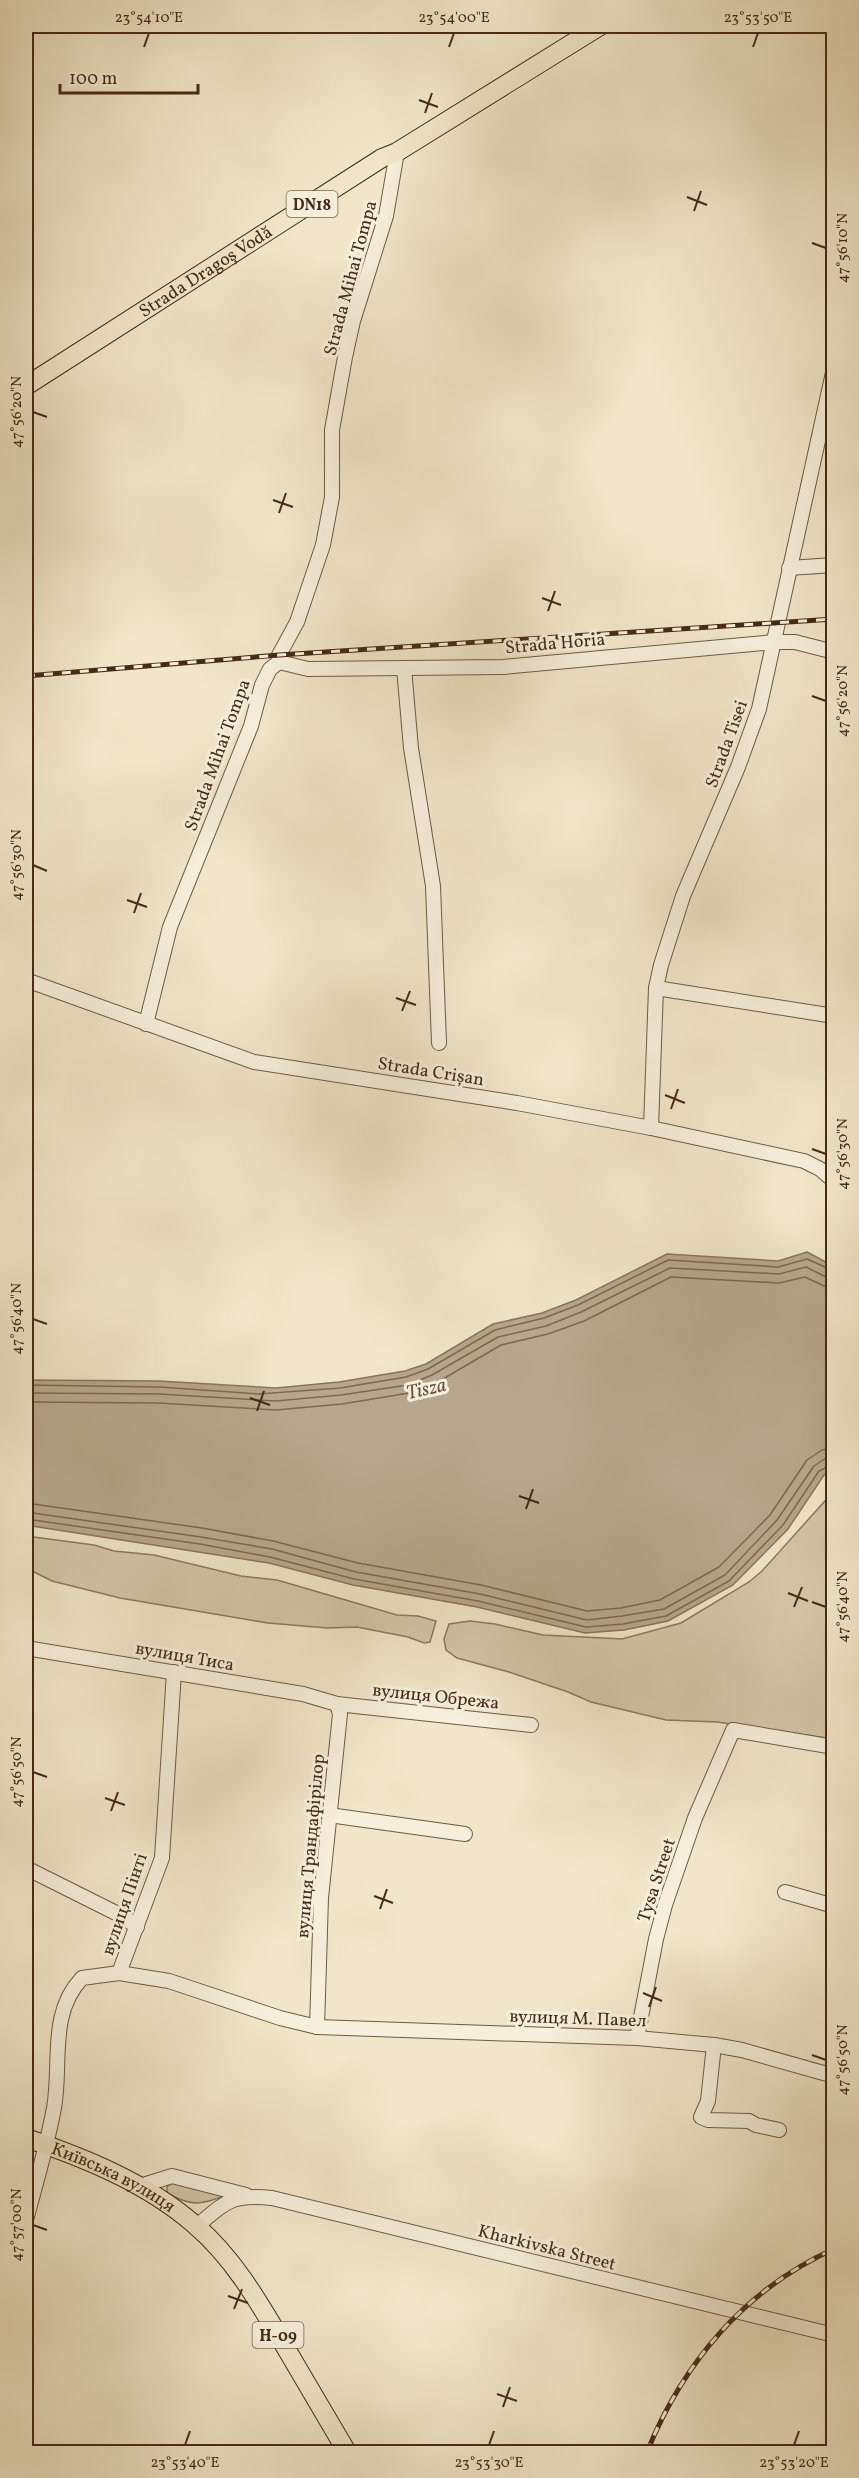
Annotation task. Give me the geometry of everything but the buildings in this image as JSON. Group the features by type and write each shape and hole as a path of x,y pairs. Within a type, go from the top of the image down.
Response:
{"main road":[{"name":"Strada Dragoș Vodă","path":"26,386 382,158 396,152 600,26"},
{"name":"Київська вулиця","path":"26,2138 113,2172 140,2186 197,2226"},
{"name":"Н-09","path":"197,2226 228,2260 260,2303 347,2452"}],"street":[{"name":"Strada Mihai Tompa","path":"146,1024 170,927 251,726 262,685 270,669 279,662 279,655 297,622 316,571 332,497 332,430 345,357 353,321 386,216 396,152"},
{"name":"Strada Tisei","path":"651,1128 656,988 668,939 683,896 750,739 759,709 834,368"},
{"path":"789,568 834,565"},
{"name":"Strada Horia","path":"279,662 290,667 308,669 503,667 774,642 795,642 834,652"},
{"path":"404,668 411,748 433,886 438,1043"},
{"name":"Strada Crișan","path":"26,980 254,1062 394,1082 651,1128 804,1161 820,1169 834,1181"},
{"path":"656,988 834,1016"},
{"name":"вулиця Тиса","path":"26,1648 303,1694 337,1704"},
{"name":"вулиця Пінті","path":"26,2220 46,2145 58,2076 58,2039 63,2006 71,1990 82,1978 119,1973 162,1858 174,1672"},
{"name":"вулиця Обрежа","path":"337,1704 531,1725"},
{"name":"вулиця Трандафірілор","path":"317,2027 321,1898 340,1714 337,1704"},
{"name":"Tysa Street","path":"637,2038 656,1938 665,1905 695,1818 733,1730 834,1747"},
{"path":"329,1815 465,1834"},
{"path":"26,1868 122,1916 137,1927"},
{"path":"785,1892 834,1906"},
{"name":"вулиця М. Павел","path":"119,1973 168,1981 280,2018 317,2027 637,2038 714,2044 834,2076"},
{"path":"714,2044 708,2101 701,2116 708,2120 749,2121 756,2125 779,2130"},
{"name":"Kharkivska Street","path":"140,2186 172,2176 834,2335"},
{"name":"Kharkivska Street","path":"197,2226 224,2204 235,2198 251,2196"}],"shaded area":[{"path":"833,1492 833,1739 717,1722 666,1720 591,1702 509,1672 457,1658 446,1650 444,1639 449,1624 470,1621 543,1635 622,1639 681,1623 749,1582 762,1571"},
{"path":"26,1536 94,1545 114,1551 154,1555 241,1576 277,1580 397,1615 418,1616 436,1621 430,1642 424,1643 408,1637 357,1627 327,1628 268,1623 120,1598 52,1581 26,1568"},
{"path":"174,2182 227,2195 197,2203 183,2201 167,2193 167,2186"}],"water":[{"name":"Tisza","path":"807,1252 833,1266 833,1469 824,1475 788,1529 733,1585 668,1621 624,1630 585,1633 477,1607 353,1585 269,1563 26,1525 26,1380 159,1381 276,1388 339,1382 405,1371 426,1364 493,1324 542,1313 576,1300 667,1254 778,1261"}],"railway":[{"path":"26,676 279,655 834,619"},
{"path":"647,2452 679,2388 721,2332 745,2307 772,2285 834,2249"}]}
